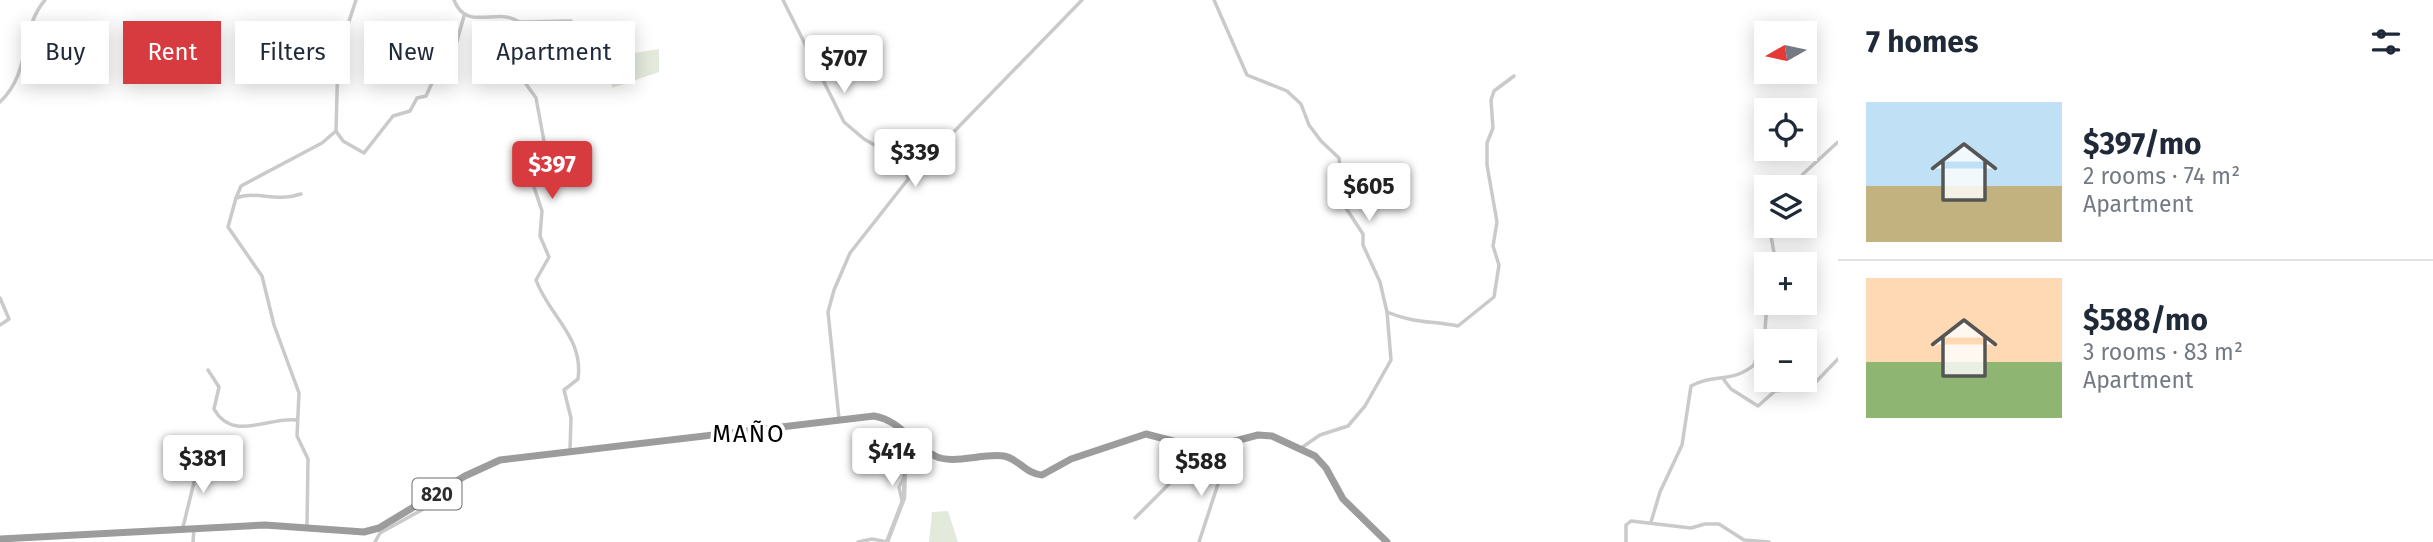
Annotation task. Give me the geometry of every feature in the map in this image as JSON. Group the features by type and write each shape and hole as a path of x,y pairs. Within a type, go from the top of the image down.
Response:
{"highway":[{"name":"820","path":"0,539 183,527 265,525 362,536 500,460 874,415 888,418 906,431 921,447 942,459 977,454 1003,456 1030,472 1042,475 1071,459 1141,435 1157,435 1196,447 1220,445 1258,435 1272,436 1315,456 1326,468 1343,499 1387,542"}],"street":[{"path":"0,102 13,89 21,72 36,14 45,0"},
{"path":"356,0 338,55 336,131 343,141 364,153 393,116 410,111 417,98 426,96 447,48 457,41 464,16 454,0"},
{"path":"783,0 844,122 864,139 894,156 909,178"},
{"path":"839,419 829,305 841,271 856,244 909,178 1082,0"},
{"path":"1214,0 1247,75 1287,91 1301,104 1309,125 1321,141 1339,158 1344,205 1363,234 1363,245 1376,268 1387,312 1391,360 1366,406 1348,426 1320,435 1301,448"},
{"path":"464,16 511,17 517,21"},
{"path":"1387,312 1411,323 1426,320 1458,327 1494,297 1499,265 1493,246 1497,222 1487,165 1487,143 1493,128 1491,100 1494,91 1514,76"},
{"path":"526,84 536,98 549,168 533,184 542,211 540,236 549,257 536,280 572,337 578,354 578,379 564,390 571,418 570,451"},
{"path":"307,528 308,459 297,436 299,393 274,325 262,276 228,227 241,186 321,143 336,131"},
{"path":"1803,175 1838,142"},
{"path":"236,198 250,194 282,199 301,194"},
{"path":"0,298 9,320 0,325"},
{"path":"1651,522 1660,492 1682,445 1691,386 1699,382 1724,380 1754,365 1765,330 1766,315"},
{"path":"1724,380 1744,398 1758,406 1775,391 1811,387 1838,359"},
{"path":"208,370 219,387 214,409 223,422 246,428 297,420"},
{"path":"858,542 872,539 887,542 902,503 906,477 906,431"},
{"path":"1135,518 1185,468 1180,443"},
{"path":"1199,542 1218,484 1216,476 1222,461 1220,445"},
{"path":"183,527 200,458"},
{"path":"375,542 380,533 436,502 438,493"},
{"path":"1626,542 1628,522 1651,522 1691,528 1719,524 1744,540 1769,542"},
{"path":"192,542 194,527"}],"shaded area":[{"path":"659,49 659,72 635,80 635,53"},
{"path":"948,511 958,542 929,542 932,512"}],"district":[{"name":"MAÑO","path":"749,434"}]}
